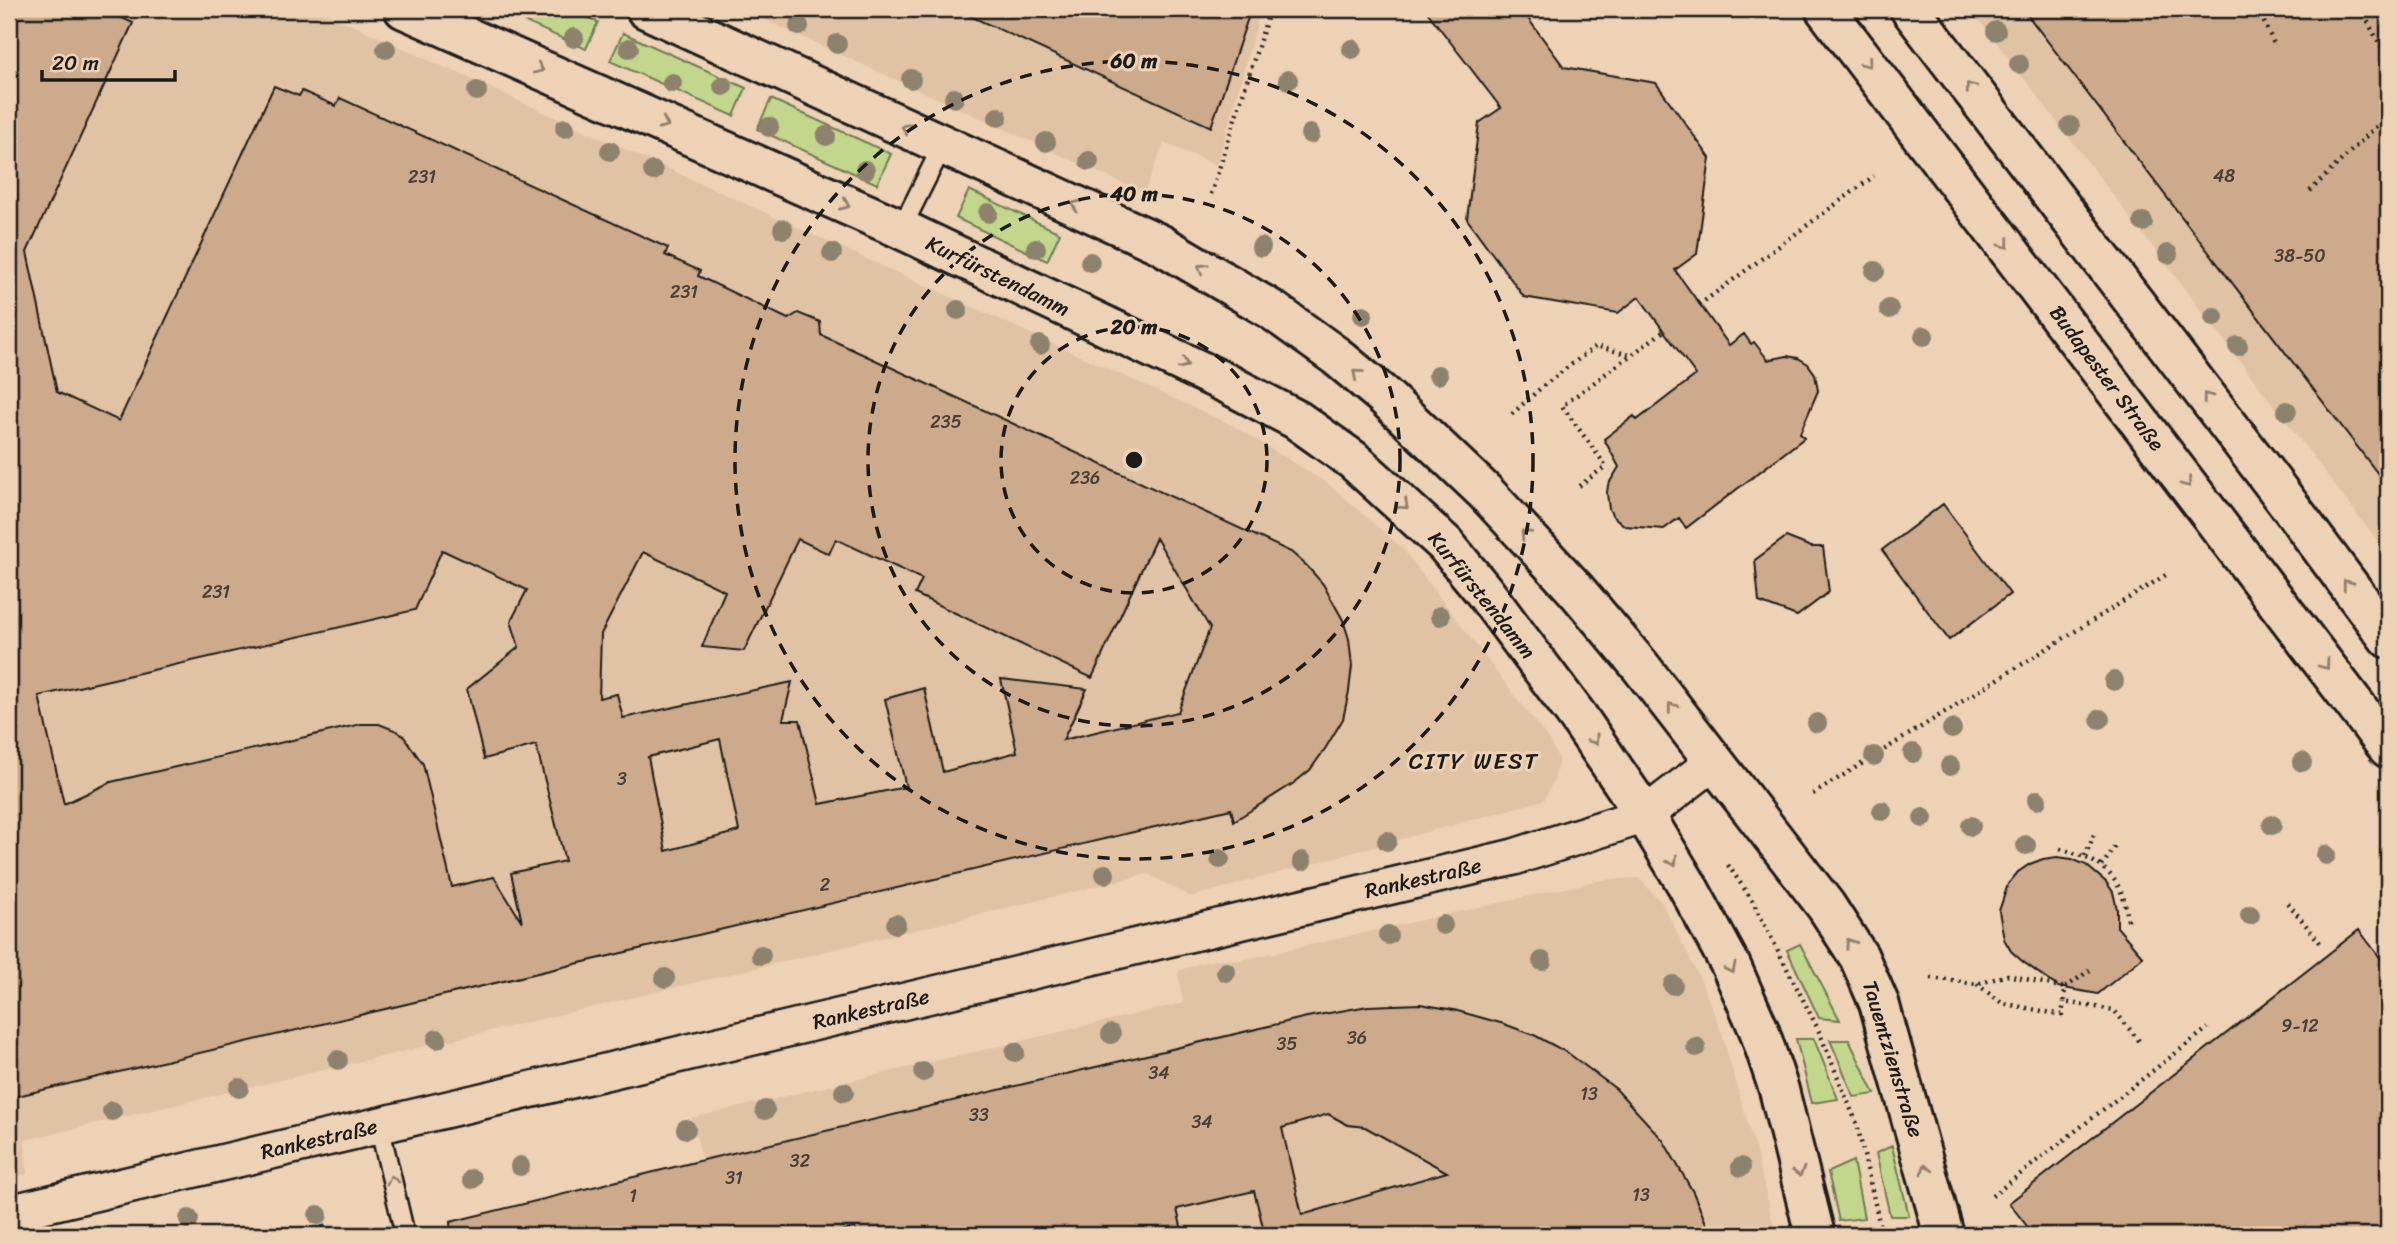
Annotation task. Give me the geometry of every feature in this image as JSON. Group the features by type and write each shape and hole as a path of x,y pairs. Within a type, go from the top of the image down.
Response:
{"main road":[{"name":"Kurfürstendamm","path":"404,9 901,229 1228,384 1297,420 1353,460 1445,544 1578,717 1645,815"},
{"path":"646,9 1160,244 1272,310 1336,356 1384,396 1503,511 1642,667 1715,761"},
{"name":"Budapester Straße","path":"1825,9 2388,748"},
{"path":"1910,9 2262,468 2388,638"},
{"name":"Tauentzienstraße","path":"1715,761 1826,906 1859,957 1879,1003 1944,1235"},
{"path":"1645,815 1731,966 1759,1030 1779,1090 1815,1235"}],"street":[{"name":"Rankestraße","path":"9,1213 1514,857 1645,815 1715,761"}],"lane":[{"path":"901,229 943,145"},
{"path":"379,1125 405,1235"}],"path":[{"path":"1211,194 1270,9"},
{"path":"2258,9 2274,44"},
{"path":"2361,9 2388,61"},
{"path":"2310,191 2388,115"},
{"path":"1699,305 1874,176"},
{"path":"1579,486 1606,466 1563,406 1664,331"},
{"path":"1512,414 1543,386 1596,346 1631,356"},
{"path":"1813,794 2169,573"},
{"path":"2085,856 2095,832"},
{"path":"2102,866 2117,844"},
{"path":"2060,849 2085,856 2102,866 2113,877 2121,890 2128,921"},
{"path":"1723,858 1752,900 1818,1029 1857,1124 1882,1235"},
{"path":"2288,902 2321,944"},
{"path":"1931,978 1977,984 2008,975 2065,988 2090,971"},
{"path":"1977,984 2002,1003 2062,1015 2065,988"},
{"path":"2064,1002 2114,1010 2140,1042"},
{"path":"1992,1196 2208,1028"},
{"path":"323,1225 325,1235"}],"shaded area":[{"path":"9,9 317,9 1232,425 1327,483 1402,548 1549,740 1559,759 1554,780 1544,800 1191,897 1148,874 25,1140 27,1174 9,1178"},
{"path":"741,9 1261,9 1217,165 1164,143 1144,193"},
{"path":"1971,9 2379,9 2388,25 2388,555"},
{"path":"1639,878 1662,903 1701,981 1721,1031 1756,1152 1776,1235 720,1235 692,1118 1183,1003 1178,973 1200,963 1220,959 1242,960 1601,880"}],"green space":[{"path":"496,9 569,9 598,22 586,49"},
{"path":"623,33 746,88 734,116 610,61"},
{"path":"771,99 891,154 877,184 757,129"},
{"path":"969,190 1060,233 1047,261 956,218"},
{"path":"1800,944 1840,1020 1819,1018 1787,950"},
{"path":"1796,1039 1814,1039 1838,1099 1812,1103"},
{"path":"1830,1040 1849,1040 1875,1094 1854,1097"},
{"path":"1892,1146 1909,1216 1890,1216 1876,1153"},
{"path":"1853,1161 1864,1218 1839,1221 1828,1172"}],"building":[{"path":"9,9 103,9 133,23 27,252 57,392 119,421 274,86 299,96 302,91 336,106 340,98 668,248 665,255 700,271 698,276 788,319 798,313 820,322 821,335 1291,552 1323,584 1343,620 1349,639 1352,666 1343,719 1310,770 1234,821 1231,809 9,1098","holes":["1156,538 1210,628 1178,712 1063,740 1087,689 1001,679 1017,752 943,772 924,688 885,699 906,787 820,804 800,720 783,720 792,682 623,718 617,694 599,698 601,634 643,552 725,591 702,647 744,651 798,539 829,554 836,539 922,579 915,594 1092,678","442,550 527,590 511,621 519,647 467,689 484,759 536,745 565,861 511,873 522,922 494,877 452,887 423,764 404,737 379,724 361,724 111,782 64,804 39,696 415,610","720,739 739,831 666,851 648,757"]},
{"path":"955,9 1251,9 1211,127"},
{"path":"1425,9 1521,9 1564,67 1656,83 1710,158 1697,254 1675,270 1729,345 1744,334 1768,360 1787,356 1798,358 1808,364 1815,374 1818,391 1800,433 1804,438 1686,528 1679,518 1664,529 1625,526 1613,516 1609,509 1607,493 1608,485 1619,467 1604,439 1634,416 1637,420 1696,375 1639,297 1618,313 1524,297 1467,219 1479,123 1501,108"},
{"path":"2023,9 2379,9 2388,25 2388,487"},
{"path":"1943,504 2010,594 1949,640 1882,550"},
{"path":"1786,537 1811,547 1823,547 1829,592 1797,616 1759,602 1755,560"},
{"path":"2057,857 2086,865 2106,882 2113,892 2117,927 2143,957 2098,994 2058,987 2022,961 2011,951 2004,939 1999,911 2008,884 2018,872 2030,864"},
{"path":"2359,930 2388,968 2388,1235 2034,1235 2009,1203"},
{"path":"1420,1004 1454,1010 1534,1035 1568,1053 1616,1089 1663,1140 1693,1192 1711,1235 1265,1235 1254,1191 1177,1209 1183,1235 857,1235 855,1228 820,1235 451,1235 450,1222 1307,1017 1368,1006","holes":["1328,1114 1348,1125 1365,1127 1447,1172 1302,1215 1282,1128"]}],"district":[{"name":"CITY WEST","path":"1474,761"}]}
